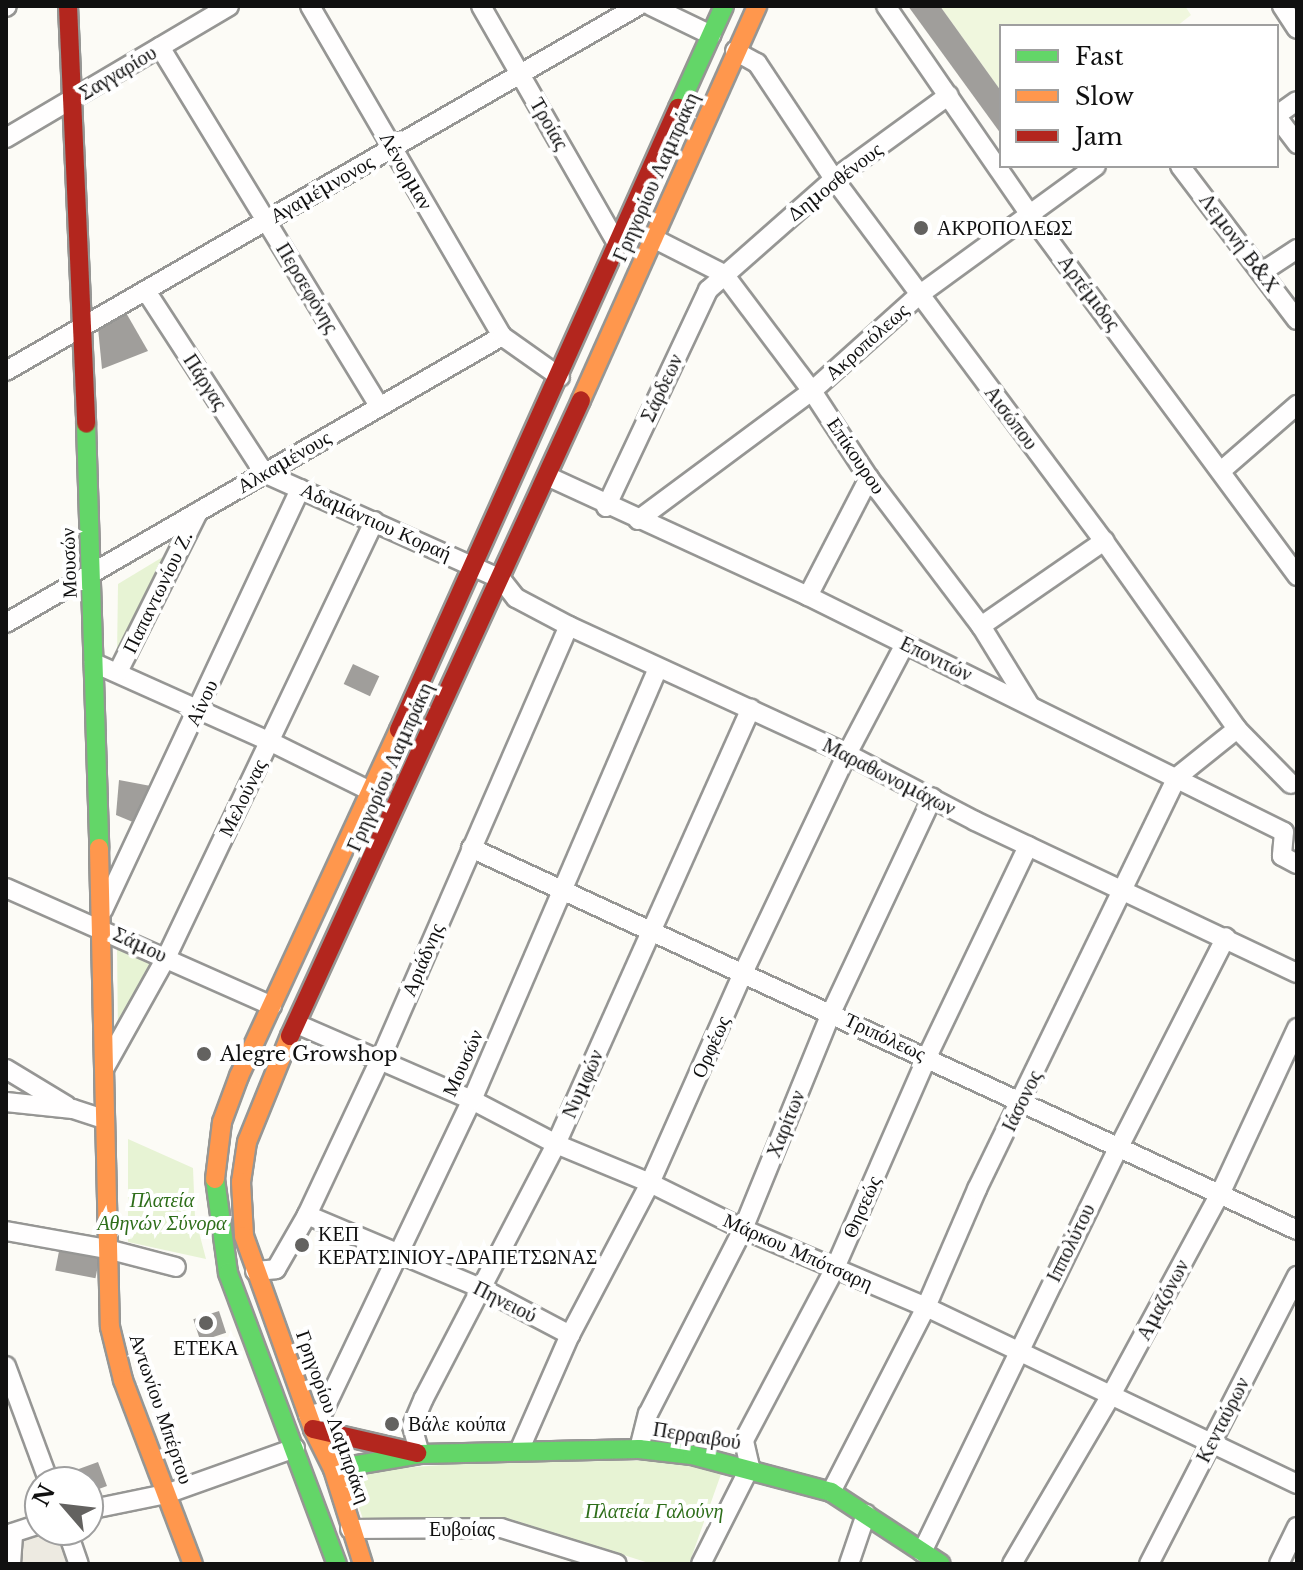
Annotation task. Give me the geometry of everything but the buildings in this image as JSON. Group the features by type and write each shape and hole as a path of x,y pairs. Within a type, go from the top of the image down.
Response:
{"main road":[{"name":"Μουσών","path":"68,6 92,573 104,1119"},
{"name":"Γρηγορίου Λαμπράκη","path":"363,1564 333,1469 310,1422 244,1236 241,1182 247,1142 270,1080 297,1024 487,573 560,377 616,242 724,6"},
{"name":"Γρηγορίου Λαμπράκη","path":"337,1564 228,1273 215,1177 222,1122 272,1006 372,792 487,573 547,476 757,6"},
{"name":"Αντωνίου Μπέρτου","path":"104,1119 110,1327 120,1366 193,1564"},
{"name":"Περραιβού","path":"310,1422 420,1454"},
{"name":"Περραιβού","path":"333,1469 420,1454 639,1449 692,1455 750,1467 831,1492 941,1564"}],"street":[{"name":"Σαγγαρίου","path":"6,138 229,6"},
{"name":"Λένορμαν","path":"310,6 502,336"},
{"name":"Τροίας","path":"481,6 616,242"},
{"name":"Αγαμέμνονος","path":"6,371 638,6"},
{"path":"651,6 711,35"},
{"name":"Αρτέμιδος","path":"886,6 1031,216 1297,576"},
{"path":"1282,6 1297,29"},
{"name":"Περσεφόνης","path":"160,47 379,406"},
{"name":"Αισώπου","path":"735,51 757,63 834,179 1104,541 1237,729 1295,781"},
{"name":"Δημοσθένους","path":"724,274 834,179 949,95"},
{"path":"1279,114 1297,101"},
{"path":"1279,119 1297,144"},
{"name":"Ακροπόλεως","path":"638,520 812,391 919,295 1093,168"},
{"name":"Λεμονή Β&Χ","path":"1182,168 1297,320"},
{"name":"Επίκουρου","path":"655,239 724,274 812,391 869,478 981,626 1029,704"},
{"path":"1262,272 1297,249"},
{"name":"Σάρδεων","path":"606,507 708,290 724,274"},
{"name":"Πάργας","path":"146,291 264,473"},
{"path":"502,336 560,377"},
{"name":"Αλκαμένους","path":"6,623 502,336"},
{"path":"1221,471 1297,405"},
{"name":"Αδαμάντιου Κοραή","path":"264,473 487,573"},
{"name":"Επονιτών","path":"547,476 606,507 808,596 1284,832 1282,856 1297,864"},
{"path":"808,596 869,478"},
{"name":"Αίνου","path":"100,922 300,489"},
{"name":"Παπαντωνίου Ζ.","path":"118,672 198,512"},
{"name":"Μελούνας","path":"103,1070 166,958 374,521"},
{"path":"981,626 1104,541"},
{"name":"Μαραθωνομάχων","path":"487,573 516,598 569,626 847,754 1028,846 1125,889 1297,973"},
{"name":"Αριάδνης","path":"255,1271 276,1269 307,1215 380,1060 569,626"},
{"name":"Ορφέως","path":"519,1451 570,1335 650,1183 744,971 847,754 905,644"},
{"path":"94,663 271,742 372,792"},
{"name":"Μουσών","path":"310,1422 323,1412 472,1100 658,668"},
{"name":"Νυμφών","path":"420,1454 412,1426 556,1144 751,709"},
{"name":"Ιάσονος","path":"831,1492 926,1307 977,1189 1177,777 1237,729"},
{"name":"Χαρίτων","path":"639,1449 648,1414 743,1229 831,1013 932,798"},
{"name":"Θησεώς","path":"701,1564 750,1467 744,1440 835,1268 927,1057 1028,846"},
{"name":"Τριπόλεως","path":"471,848 744,971 1297,1230"},
{"name":"Σάμου","path":"6,888 100,922 166,958 272,1006"},
{"name":"Ιππολύτου","path":"922,1552 1120,1145 1226,937"},
{"name":"Μάρκου Μπότσαρη","path":"297,1024 472,1100 556,1144 650,1183 743,1229 926,1307 1297,1484"},
{"name":"Αμαζόνων","path":"1012,1564 1110,1397 1221,1192 1297,1028"},
{"path":"6,1069 73,1109"},
{"path":"6,1102 73,1109 104,1119"},
{"name":"Πηνειού","path":"307,1215 481,1288 570,1335"},
{"path":"6,1231 107,1249 176,1267"},
{"name":"Κενταύρων","path":"1149,1564 1297,1276"},
{"path":"6,1366 43,1466"},
{"path":"104,1507 166,1494 295,1448"},
{"path":"849,1564 866,1514"},
{"path":"1279,1564 1297,1527"},
{"name":"Ευβοίας","path":"350,1529 501,1528 578,1558 617,1564"},
{"path":"9,1534 11,1564"}],"green space":[{"path":"940,6 1185,6 1191,15 1180,24 999,24 999,88"},
{"path":"166,555 117,657 118,584"},
{"path":"117,947 154,966 118,1036"},
{"name":"Πλατεία Αθηνών Σύνορα","path":"128,1139 193,1168 195,1217 206,1259 128,1242"},
{"name":"Πλατεία Γαλούνη","path":"679,1460 725,1463 689,1564 652,1564 510,1519 364,1522 347,1472 469,1463"}],"shaded area":[{"path":"24,1532 24,1546 73,1546 79,1564 11,1564 13,1533"}],"traffic: fast":[{"path":"678,108 724,6"},
{"path":"86,424 99,848"},
{"path":"215,1179 228,1273 337,1564"},
{"path":"333,1469 420,1454 639,1449 692,1455 831,1492 941,1564"}],"traffic: slow":[{"path":"581,400 757,6"},
{"path":"215,1179 222,1122 239,1076 399,730"},
{"path":"99,848 110,1327 123,1380 193,1564"},
{"path":"290,1036 247,1142 241,1182 244,1236 313,1429 333,1469 363,1564"}],"traffic: jam":[{"path":"68,6 86,424"},
{"path":"399,730 678,108"},
{"path":"290,1036 581,400"},
{"path":"313,1429 417,1453"}],"place":[{"name":"ΑΚΡΟΠΟΛΕΩΣ","path":"921,228"},
{"name":"Alegre Growshop","path":"204,1054"},
{"name":"ΚΕΠ ΚΕΡΑΤΣΙΝΙΟΥ-ΔΡΑΠΕΤΣΩΝΑΣ","path":"302,1245"},
{"name":"ΕΤΕΚΑ","path":"206,1323"},
{"name":"Βάλε κούπα","path":"392,1424"}]}
